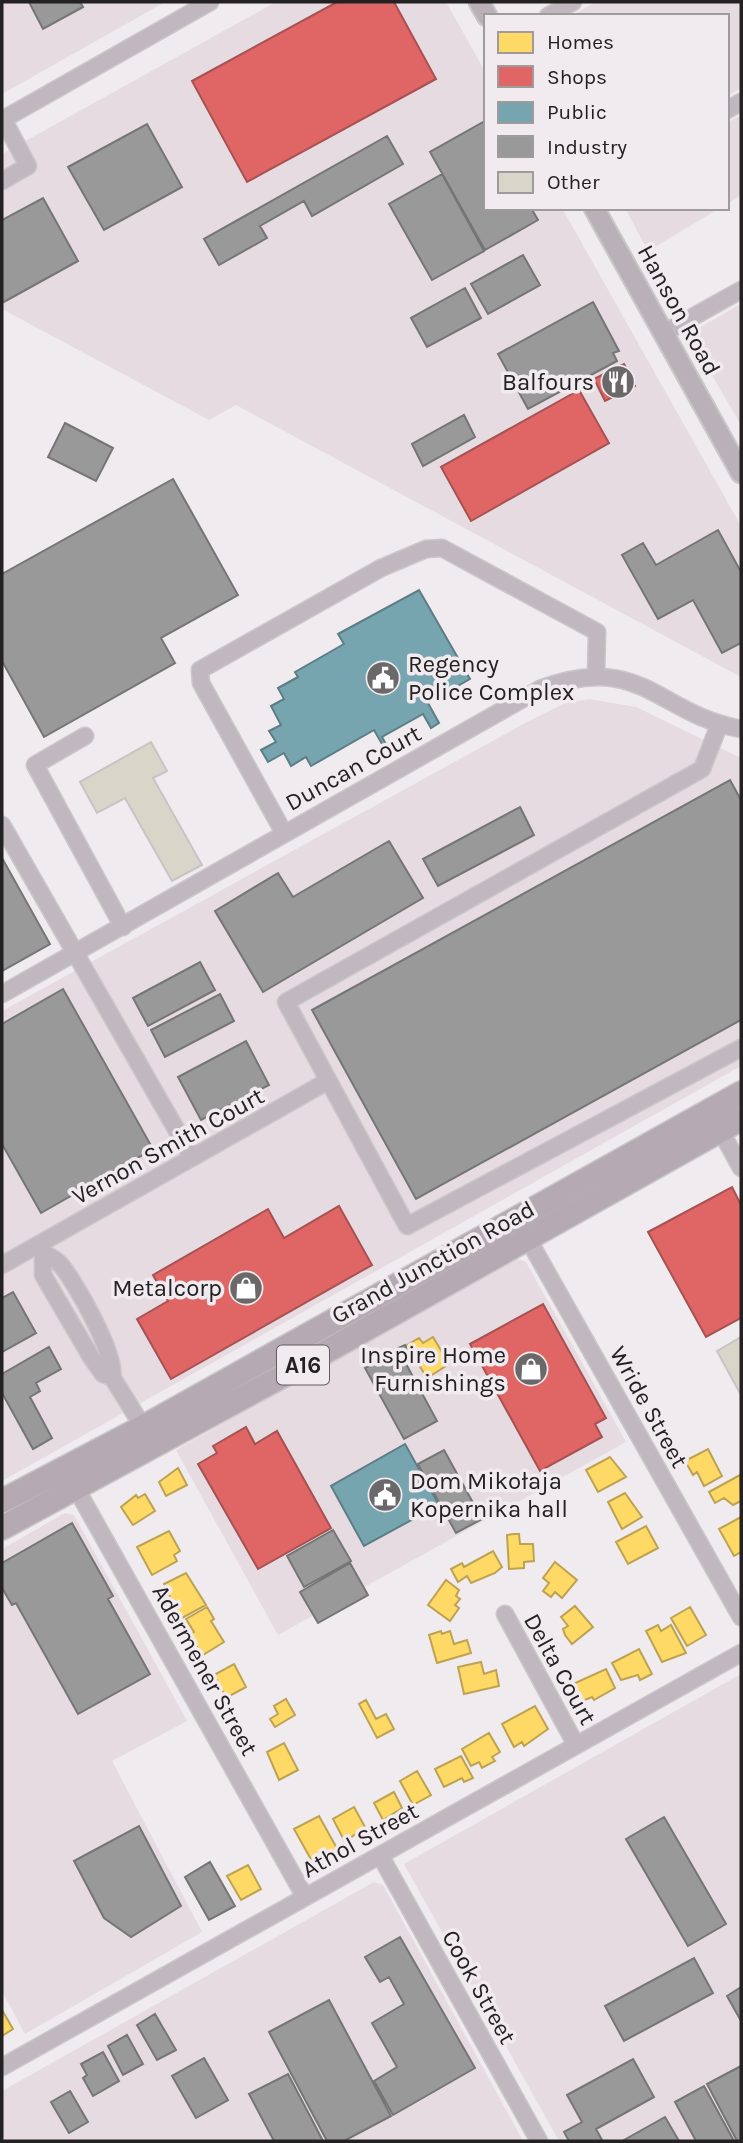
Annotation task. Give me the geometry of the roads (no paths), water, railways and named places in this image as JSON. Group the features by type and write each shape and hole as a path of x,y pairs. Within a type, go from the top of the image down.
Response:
{"highway":[{"name":"Grand Junction Road","path":"2,1501 70,1476 149,1437 715,1121 741,1093"},
{"name":"Grand Junction Road","path":"715,1121 741,1119"},
{"name":"Grand Junction Road","path":"2,1528 70,1476"}],"main road":[{"name":"Hanson Road","path":"595,210 741,473"}],"street":[{"path":"2,181 28,166 3,120 210,2"},
{"path":"552,14 573,2"},
{"path":"664,333 741,290"},
{"path":"284,833 201,683 200,670 381,568 426,549 442,548 597,632 596,676"},
{"name":"Duncan Court","path":"2,995 540,689 563,680 596,676 639,683 719,725 741,729"},
{"path":"719,725 702,769 286,1002 407,1226 741,1048"},
{"path":"85,736 35,765 122,927"},
{"path":"2,825 192,1157"},
{"name":"Vernon Smith Court","path":"2,1265 41,1249 192,1157 328,1081"},
{"path":"715,1121 741,1168"},
{"name":"Wride Street","path":"522,1229 741,1617"},
{"path":"41,1249 62,1265 112,1358 112,1377 149,1437"},
{"name":"Adermener Street","path":"70,1476 305,1897"},
{"name":"Delta Court","path":"505,1614 576,1745"},
{"name":"Athol Street","path":"2,2067 741,1653"},
{"name":"Cook Street","path":"380,1855 539,2141"}],"place":[{"name":"Balfours","path":"618,382"},
{"name":"Regency Police Complex","path":"383,678"},
{"name":"Metalcorp","path":"246,1288"},
{"name":"Inspire Home Furnishings","path":"531,1369"},
{"name":"Dom Mikołaja Kopernika hall","path":"385,1495"}]}
